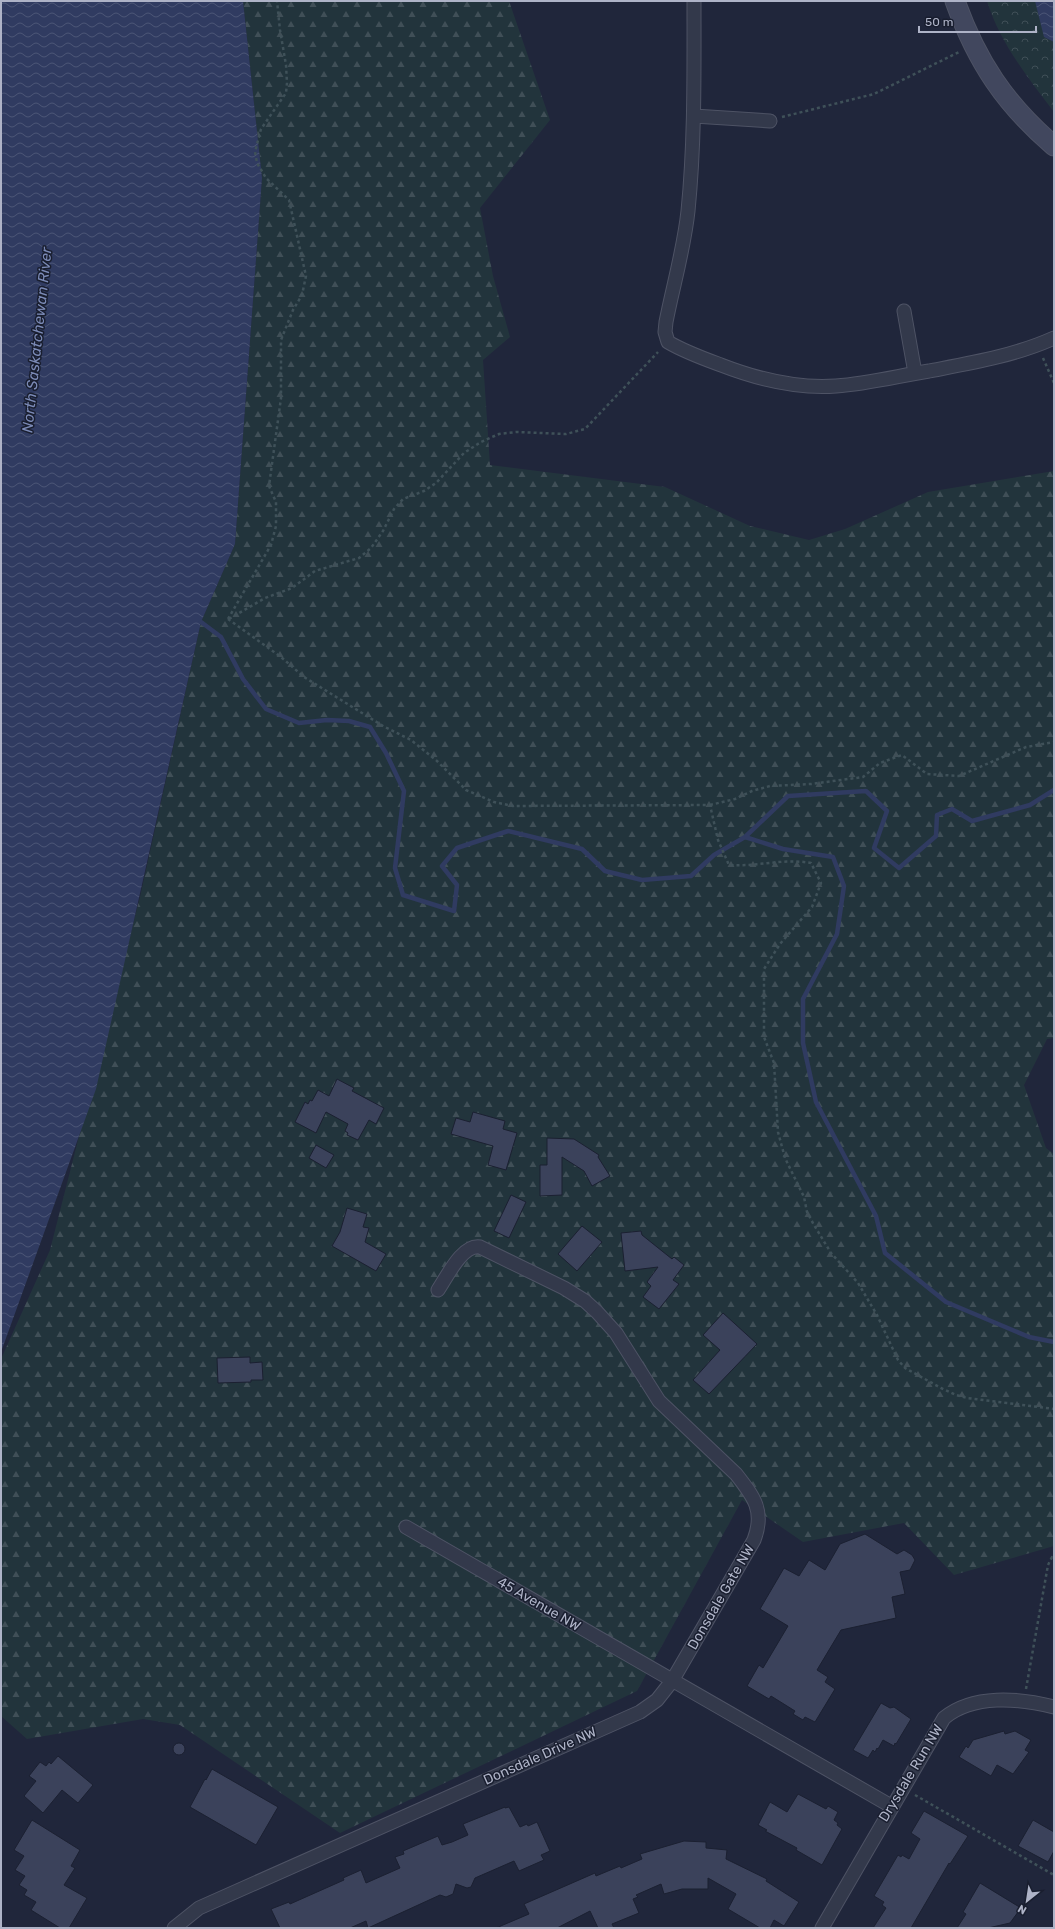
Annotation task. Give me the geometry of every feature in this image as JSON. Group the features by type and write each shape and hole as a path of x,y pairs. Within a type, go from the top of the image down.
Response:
{"street":[{"path":"694,1 694,116 687,213 666,322 668,342 682,350 743,374 781,383 804,386 836,386 1001,357 1054,338"},
{"path":"955,1 973,45 984,67 1011,104 1054,146"},
{"path":"694,116 770,121"},
{"path":"904,311 915,373"},
{"name":"Donsdale Gate NW","path":"438,1290 465,1251 475,1246 480,1247 564,1288 585,1301 609,1324 660,1401 736,1474 758,1508 759,1525 754,1540 672,1682"},
{"name":"45 Avenue NW","path":"406,1528 672,1682"},
{"path":"672,1682 891,1806"},
{"name":"Donsdale Drive NW","path":"174,1928 199,1908 640,1712 657,1700 672,1682"},
{"name":"Drysdale Run NW","path":"822,1928 939,1725 952,1712 974,1703 991,1701 1024,1702 1054,1707"}],"path":[{"path":"228,619 269,550 276,526 276,502 269,486 281,398 281,340 293,310 302,295 306,276 290,200 266,178 258,163 255,152 261,129 286,93 286,65 277,1"},
{"path":"770,121 874,94 973,45"},
{"path":"228,619 265,598 292,588 315,571 359,558 371,548 384,531 394,509 403,499 424,491 436,483 464,453 481,442 499,434 516,432 566,434 585,429 668,342"},
{"path":"1038,345 1054,383"},
{"path":"228,619 281,657 304,677 383,726 411,740 437,761 466,790 494,802 513,806 710,805 735,799 752,791 770,786 811,784 863,777 880,763 902,755 927,774 959,776 1026,746 1054,742"},
{"path":"710,805 712,818 729,865 750,866 784,860 811,863 821,882 812,907 780,944 764,969 764,1037 774,1063 778,1132 785,1158 804,1197 808,1212 814,1225 831,1253 858,1283 877,1315 898,1360 905,1368 956,1395 967,1398 1054,1409"},
{"path":"1024,1702 1048,1565 1052,1557 1054,1559"},
{"path":"902,1788 1054,1875"}],"green space":[{"path":"243,1 509,1 550,120 480,208 493,276 510,337 483,360 490,465 665,487 750,526 809,540 845,529 928,492 1054,471 1054,1038 1047,1039 1024,1085 1046,1148 1054,1154 1054,1546 954,1575 904,1523 803,1542 742,1500 637,1691 340,1833 180,1725 143,1719 27,1739 1,1716 1,1359 50,1250 140,897 201,622 235,544 262,178"},
{"path":"987,1 1054,1 1054,112 1007,46 999,31"}],"water":[{"name":"North Saskatchewan River","path":"1,1 243,1 262,178 235,544 201,622 96,1089 1,1352"},
{"path":"1035,1 1054,1 1054,42 1044,37"}],"building":[{"path":"337,1079 354,1088 352,1091 384,1108 376,1124 369,1120 358,1140 347,1135 348,1133 345,1131 348,1124 326,1112 316,1133 295,1122 305,1102 308,1104 310,1100 312,1101 318,1090 329,1096"},
{"path":"473,1112 505,1121 503,1129 517,1133 506,1170 488,1165 493,1146 451,1134 456,1118 470,1122"},
{"path":"547,1138 574,1139 599,1155 598,1157 610,1176 592,1186 584,1171 562,1157 562,1195 540,1196 540,1165 547,1165"},
{"path":"316,1145 334,1155 326,1168 309,1158"},
{"path":"511,1195 526,1202 509,1238 494,1231"},
{"path":"347,1208 367,1214 363,1227 369,1228 365,1242 386,1254 376,1271 332,1246 340,1232"},
{"path":"582,1226 602,1242 577,1271 558,1254"},
{"path":"641,1231 642,1235 672,1259 674,1257 684,1265 673,1280 679,1284 659,1309 643,1297 651,1286 647,1282 658,1267 625,1271 621,1233"},
{"path":"723,1313 757,1344 709,1394 693,1380 720,1350 703,1335"},
{"path":"250,1357 250,1363 262,1362 263,1380 218,1383 217,1358"},
{"path":"865,1534 897,1554 904,1550 912,1555 915,1560 910,1570 900,1572 905,1594 892,1597 896,1618 841,1630 817,1670 828,1677 825,1682 835,1689 815,1722 805,1717 803,1720 793,1714 795,1711 771,1696 769,1699 747,1686 759,1665 763,1668 788,1626 760,1609 784,1568 799,1576 809,1560 825,1570 840,1544"},
{"path":"881,1703 890,1708 894,1707 911,1719 894,1746 883,1740 878,1749 877,1748 875,1752 873,1750 868,1758 853,1750"},
{"path":"1004,1731 1005,1734 1015,1731 1031,1740 1025,1750 1029,1752 1013,1774 997,1765 991,1776 959,1757 966,1746 968,1748 973,1740"},
{"path":"177,1743 181,1743 185,1749 181,1755 177,1755 173,1751 173,1747"},
{"path":"58,1756 93,1785 78,1803 62,1790 43,1813 24,1796 36,1781 29,1776 40,1762 46,1766 49,1762 51,1764"},
{"path":"212,1769 278,1807 256,1845 190,1807"},
{"path":"798,1794 826,1809 828,1806 838,1812 834,1820 842,1829 822,1865 796,1850 797,1848 765,1831 767,1830 758,1825 770,1802 787,1812"},
{"path":"505,1807 509,1807 520,1827 527,1824 528,1826 537,1822 550,1851 541,1855 544,1860 519,1871 514,1861 475,1878 471,1887 467,1888 456,1884 453,1894 446,1897 440,1895 368,1928 366,1921 350,1928 280,1928 271,1909 289,1902 290,1904 344,1880 343,1878 361,1870 366,1883 400,1868 395,1857 404,1854 403,1851 438,1836 442,1845 452,1842 468,1835 463,1824"},
{"path":"924,1811 968,1836 950,1864 949,1863 911,1928 873,1928 886,1908 882,1905 884,1902 874,1896 898,1855 901,1857 902,1855 909,1859 920,1839 911,1833"},
{"path":"32,1820 80,1850 71,1866 75,1868 64,1885 87,1898 69,1928 60,1928 31,1910 36,1902 24,1895 27,1890 19,1885 25,1876 15,1870 24,1856 14,1850"},
{"path":"1033,1820 1054,1832 1054,1851 1048,1862 1018,1846"},
{"path":"684,1841 706,1842 706,1848 727,1850 726,1859 767,1879 766,1881 799,1902 784,1926 774,1920 770,1928 760,1928 728,1909 736,1894 708,1878 708,1889 682,1889 664,1894 661,1884 636,1895 638,1897 633,1899 639,1913 612,1924 614,1928 598,1928 590,1911 557,1928 496,1928 529,1914 524,1904 595,1873 596,1876 642,1859 640,1854"},
{"path":"980,1883 1021,1908 1010,1923 988,1928 957,1928 966,1914 963,1912"}],"waterway":[{"path":"201,622 221,637 243,679 266,709 299,723 327,720 349,721 370,727 386,753 404,791 395,868 403,895 454,911 457,885 442,866 457,848 508,831 582,849 605,871 642,880 691,876 714,855 745,837 788,796 866,791 887,811 874,848 899,868 936,836 937,815 952,809 972,821 1030,805 1054,790"},
{"path":"745,837 783,849 833,857 844,886 837,934 803,999 803,1043 816,1102 876,1216 885,1253 946,1302 1029,1337 1054,1342"}]}
